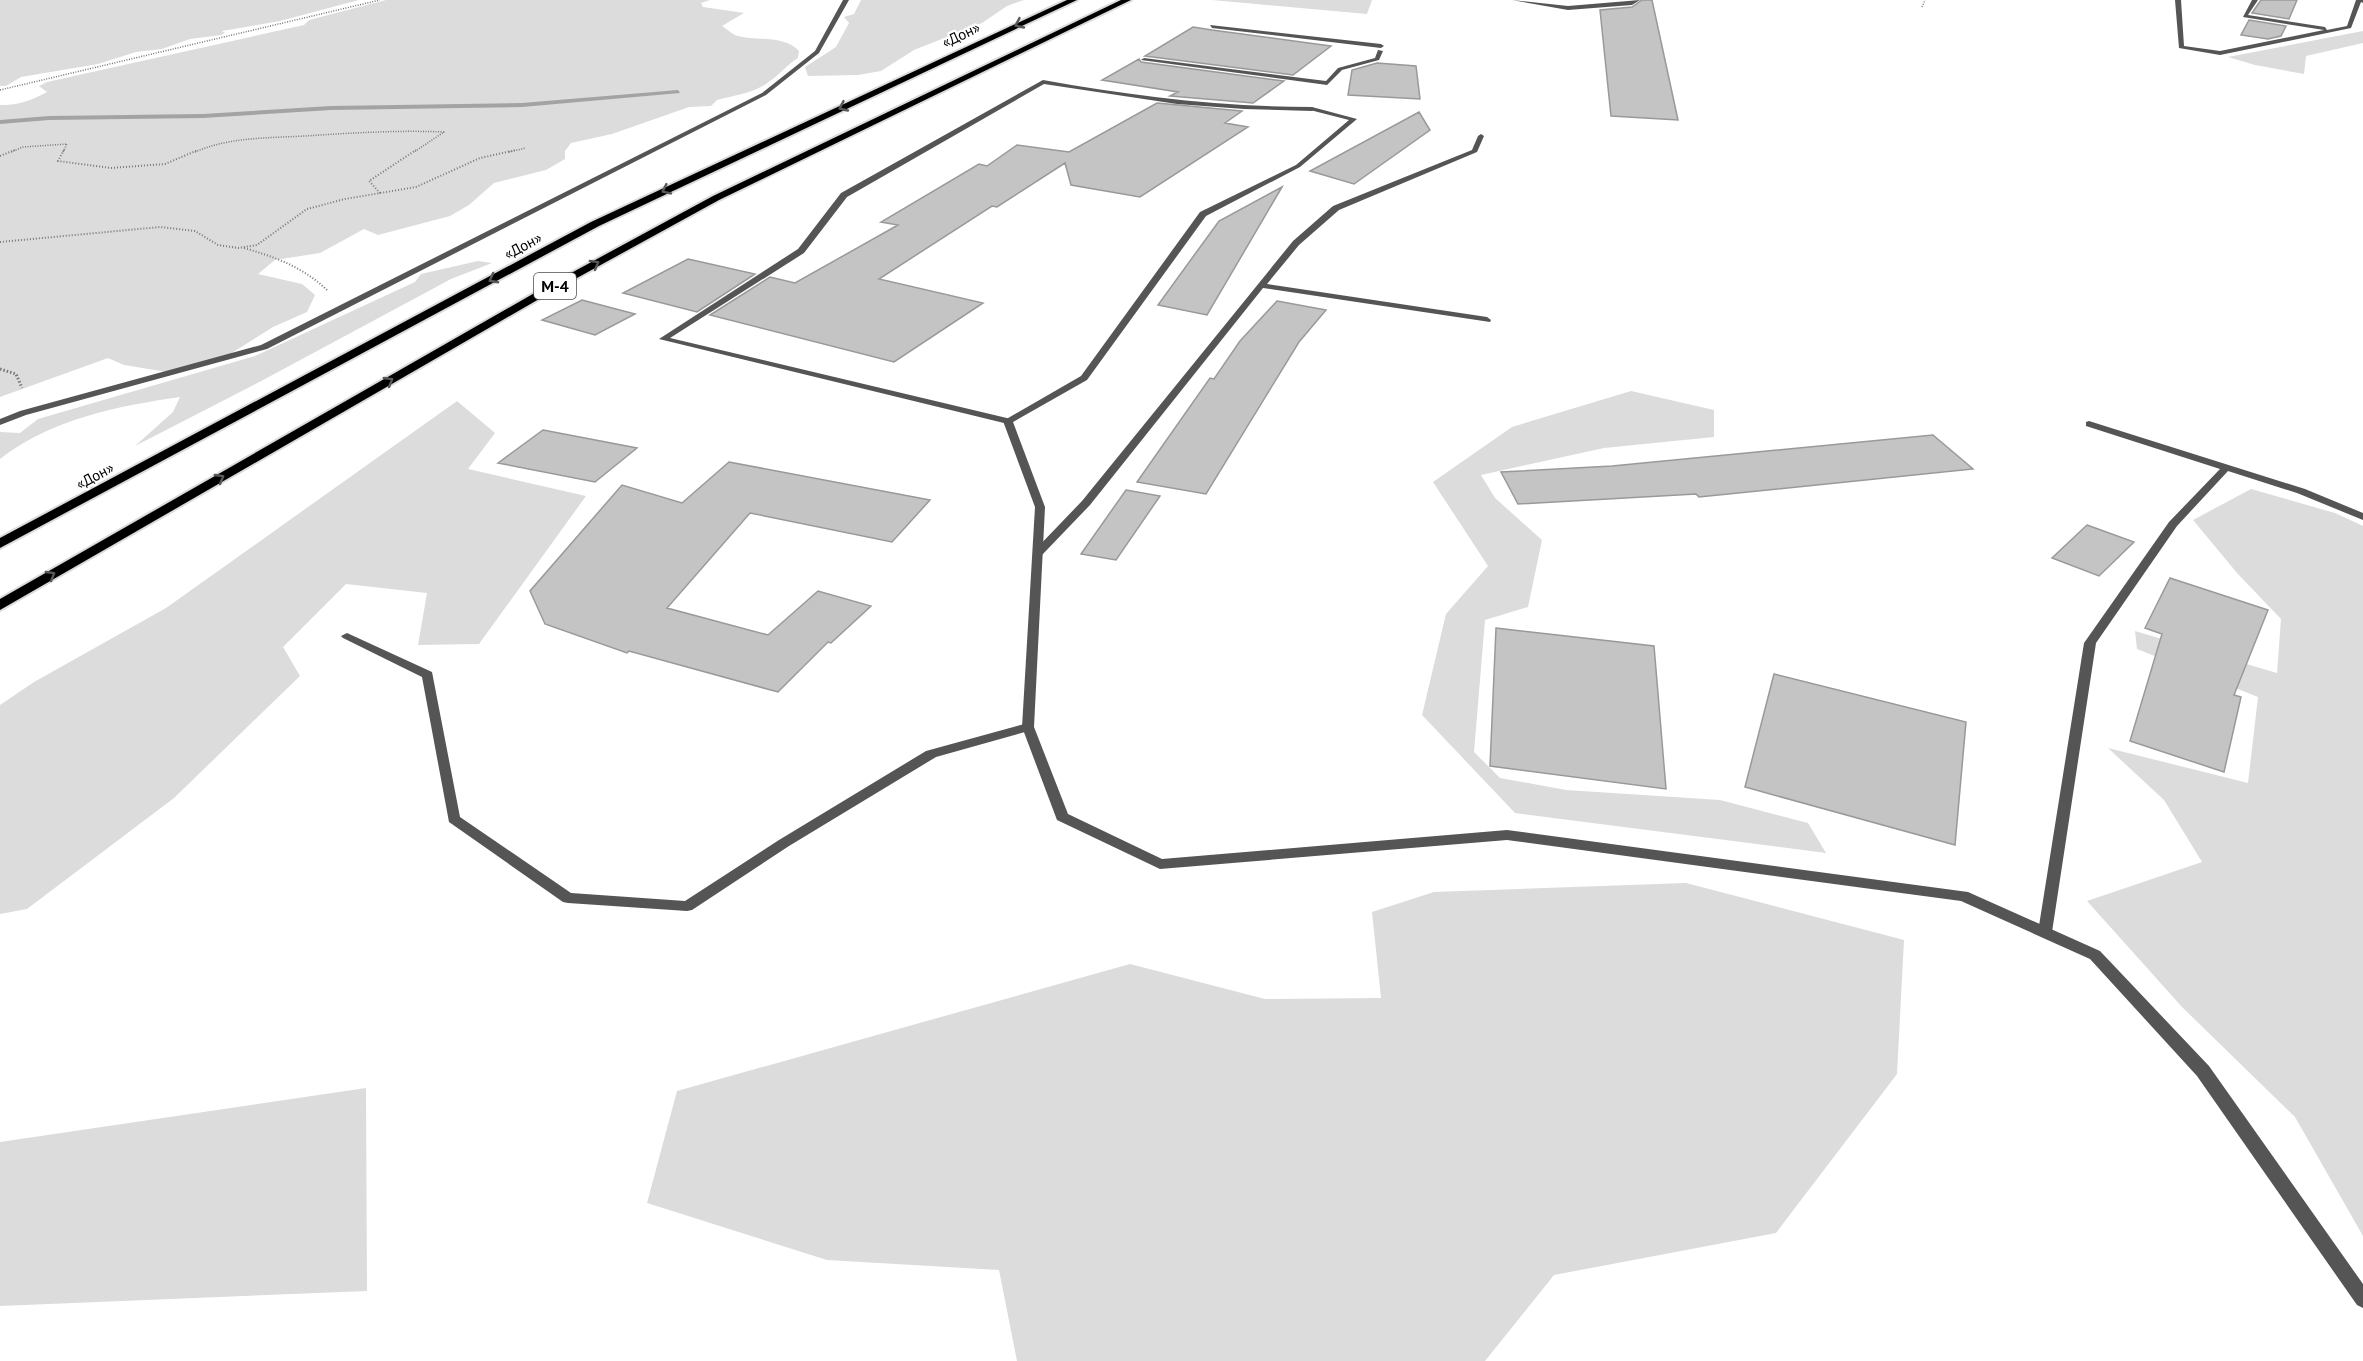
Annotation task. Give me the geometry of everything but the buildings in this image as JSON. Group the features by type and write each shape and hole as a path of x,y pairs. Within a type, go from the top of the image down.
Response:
{"highway":[{"name":"«Дон»","path":"0,544 595,224 1072,0"},
{"name":"М-4","path":"0,605 542,293 716,198 1126,0"}],"street":[{"path":"0,422 31,411 264,347 764,94 817,52 846,0"},
{"path":"1515,0 1568,8 1632,3 1636,0"},
{"path":"2178,0 2181,47 2220,53 2349,27 2359,0"},
{"path":"2255,0 2245,16 2332,30"},
{"path":"1144,60 1327,84 1340,69 1377,59 1380,48 1212,26"},
{"path":"1043,82 1135,99 1270,109 1312,109 1354,119 1298,165 1203,214 1084,378 1008,421 663,339 801,251 844,195 1043,82"},
{"path":"1038,553 1086,503 1296,243 1336,208 1475,151 1481,136"},
{"path":"1263,286 1487,320"},
{"path":"1008,421 1040,507 1028,727 1062,817 1160,864 1507,836 1963,896 2095,955 2203,1071 2363,1299"},
{"path":"2089,424 2301,490 2363,517"},
{"path":"2045,932 2090,643 2173,524 2227,467"},
{"path":"347,636 428,675 454,819 568,898 687,906 784,843 931,754 1028,727"}],"path":[{"path":"0,90 380,0"},
{"path":"1922,7 1925,0"},
{"path":"0,156 23,147 67,144 58,161 111,168 165,164 208,146 252,139 431,129 444,132 369,181 380,193"},
{"path":"240,248 257,245 308,209 416,187 480,158 526,148"},
{"path":"0,242 160,227 195,231 218,245 270,255 314,276 328,291"},
{"path":"0,369 16,374 31,411"}],"shaded area":[{"path":"0,0 359,0 280,21 222,31 225,33 190,39 162,49 136,52 98,64 21,77 6,86 0,86"},
{"path":"386,0 710,0 701,3 703,7 744,13 722,26 734,34 779,41 799,51 798,58 771,81 755,90 717,100 711,106 689,107 612,134 571,143 565,151 565,159 546,170 494,183 469,205 450,216 378,235 364,229 320,253 275,260 258,274 302,284 315,295 307,312 273,327 230,354 167,372 124,365 108,358 0,397 0,105 18,103 41,95 47,92 39,86 47,82 304,25 309,20"},
{"path":"861,0 1024,0 1007,6 982,23 914,50 881,71 858,75 808,76 805,67 836,47 849,23 844,17 854,14"},
{"path":"1212,0 1372,0 1367,14"},
{"path":"2363,31 2363,43 2306,56 2304,74 2255,65 2228,57"},
{"path":"478,261 492,263 451,279 135,446 173,412 180,397 86,416 41,434 0,459 0,432 20,433 38,419 255,356 415,282 421,274"},
{"path":"1631,391 1714,410 1714,437 1604,448 1481,475 1495,498 1542,540 1528,607 1485,620 1474,752 1500,778 1566,790 1720,800 1808,823 1826,853 1515,813 1422,715 1446,614 1488,566 1433,482 1512,427"},
{"path":"457,401 495,433 468,469 586,496 479,644 418,645 427,593 346,584 283,647 300,676 174,798 27,909 0,914 0,705 34,682 166,608"},
{"path":"2251,489 2335,513 2363,526 2363,1236 2295,1117 2182,1007 2087,901 2202,862 2164,800 2108,748 2248,783 2258,697 2137,649 2135,631 2277,673 2281,619 2237,573 2193,520"},
{"path":"1686,883 1904,940 1897,1074 1776,1233 1554,1275 1485,1361 1017,1361 999,1270 827,1260 647,1203 677,1091 1130,964 1265,999 1381,998 1372,912 1434,892"},
{"path":"366,1088 367,1291 0,1306 0,1142"}],"waterway":[{"path":"0,122 49,118 203,116 331,108 522,105 678,92"}]}
